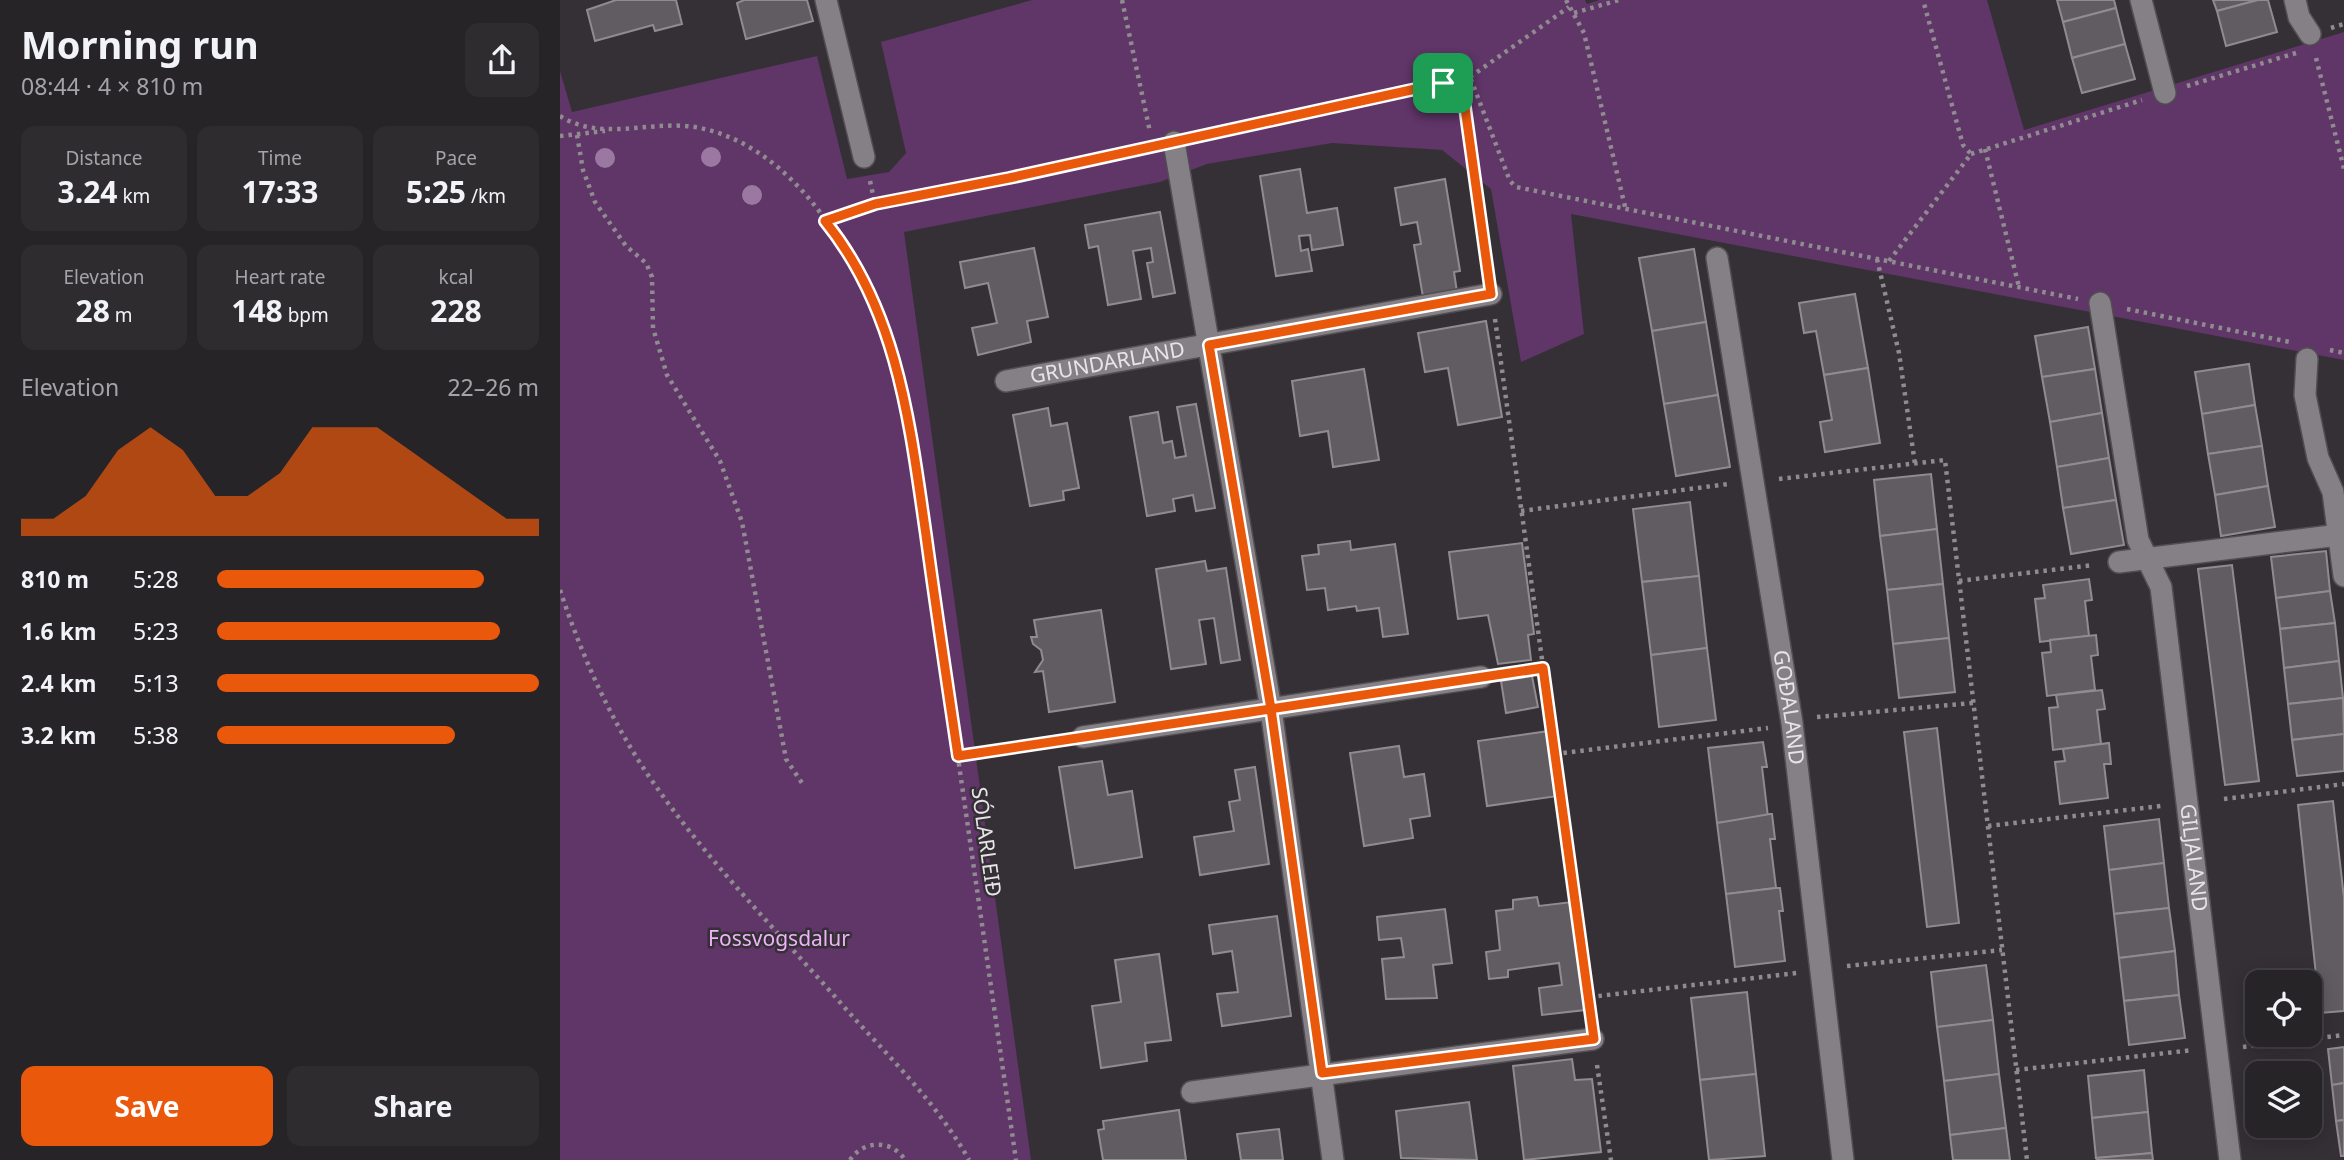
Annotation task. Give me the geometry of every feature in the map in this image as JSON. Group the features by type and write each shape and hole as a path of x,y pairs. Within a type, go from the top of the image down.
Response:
{"street":[{"path":"826,0 864,157"},
{"path":"2141,0 2165,93"},
{"path":"2295,0 2299,17 2310,34"},
{"name":"GRUNDARLAND","path":"1163,145 1209,345 1271,709 1333,1160"},
{"name":"GOÐALAND","path":"1717,258 1792,723 1843,1160"},
{"name":"GRUNDARLAND","path":"1006,381 1491,294"},
{"name":"GILJALAND","path":"2100,303 2138,540 2161,587 2230,1160"},
{"path":"2307,350 2305,395 2318,458 2333,492 2344,576"},
{"path":"2119,562 2339,536"},
{"path":"1083,737 1481,677"},
{"path":"1192,1092 1594,1039"}],"path":[{"path":"1122,0 1163,145"},
{"path":"1566,0 1584,33 1626,211"},
{"path":"1574,13 1619,0"},
{"path":"1889,261 1971,153 1963,145 1923,0"},
{"path":"825,221 875,204 1163,145 1470,77 1569,7"},
{"path":"2310,34 2344,169"},
{"path":"1470,77 1510,181 1516,187 1626,211 2100,303 2307,350 2344,353"},
{"path":"1461,79 1611,1160"},
{"name":"SÓLARLEIÐ","path":"560,116 573,124 620,130 666,124 699,128 753,150 780,172 825,221 857,269 874,304 901,379 1016,1160"},
{"path":"560,136 620,130"},
{"path":"577,135 583,170 595,202 617,236 646,263 652,277 657,349 667,375 720,461 742,522 786,759 804,786"},
{"path":"1984,149 2019,287"},
{"path":"1877,259 1899,353 1915,464"},
{"path":"1802,477 1945,460 2027,1160"},
{"path":"1521,511 1737,483"},
{"path":"1959,581 2119,562"},
{"path":"560,590 588,666 607,706 654,784 710,855 924,1097 969,1160"},
{"path":"1481,677 1543,668"},
{"path":"1809,718 1973,703"},
{"path":"1555,754 1779,727"},
{"path":"958,756 1083,737"},
{"path":"2224,799 2344,784"},
{"path":"1987,826 2169,805"},
{"path":"1847,966 2002,950"},
{"path":"1589,997 1808,972"},
{"path":"2235,1048 2344,1035"},
{"path":"2016,1070 2194,1050"},
{"path":"850,1160 861,1148 882,1144 892,1147 905,1160"}],"green space":[{"name":"Fossvogsdalur","path":"1032,0 1585,0 1587,4 1599,0 1987,0 2024,130 2344,32 2344,360 1571,214 1584,334 1521,362 1491,189 1442,150 1332,143 1207,164 1160,182 904,232 1031,1160 560,1160 560,71 572,112 817,56 847,179 889,172 906,153 881,42"}],"building":[{"path":"616,0 676,0 682,24 655,31 653,25 595,41 587,10"},
{"path":"744,0 807,0 813,21 746,39 737,3"},
{"path":"2057,0 2114,0 2116,8 2063,22"},
{"path":"2213,0 2258,0 2217,11"},
{"path":"2258,0 2268,0 2277,32 2226,46 2217,11"},
{"path":"2116,8 2125,44 2072,58 2063,22"},
{"path":"2125,44 2135,79 2082,93 2072,58"},
{"path":"1300,169 1307,213 1337,208 1343,245 1312,250 1310,235 1299,236 1301,251 1308,249 1312,271 1276,276 1260,176"},
{"path":"1445,179 1460,271 1454,272 1457,292 1423,297 1414,245 1421,244 1417,222 1401,225 1395,188"},
{"path":"1160,212 1175,293 1153,297 1147,263 1153,262 1151,248 1133,251 1141,299 1108,305 1098,246 1089,248 1085,225"},
{"path":"1034,248 1048,317 1027,321 1031,342 978,355 972,328 997,323 988,283 965,288 960,262"},
{"path":"1694,249 1706,322 1652,331 1639,258"},
{"path":"1855,294 1868,368 1824,375 1816,331 1804,333 1799,303"},
{"path":"1486,321 1502,417 1458,425 1448,368 1425,372 1418,333"},
{"path":"1706,322 1718,395 1664,404 1652,331"},
{"path":"2088,327 2095,369 2042,377 2035,336"},
{"path":"2249,364 2255,405 2202,414 2195,372"},
{"path":"1868,368 1880,443 1825,452 1820,422 1832,420 1824,375"},
{"path":"1364,369 1379,460 1333,467 1328,431 1300,436 1292,381"},
{"path":"2095,369 2102,413 2050,422 2042,377"},
{"path":"1718,395 1730,467 1676,476 1664,404"},
{"path":"1196,404 1215,508 1196,511 1193,495 1173,499 1175,511 1147,516 1130,417 1158,412 1163,443 1172,441 1175,458 1186,456 1177,407"},
{"path":"2255,405 2262,446 2208,454 2202,414"},
{"path":"1048,408 1051,426 1067,423 1079,488 1063,491 1064,500 1030,506 1013,415"},
{"path":"2102,413 2109,458 2057,467 2050,422"},
{"path":"2262,446 2268,486 2215,495 2208,454"},
{"path":"2109,458 2116,500 2063,508 2057,467"},
{"path":"1931,474 1937,529 1880,536 1874,480"},
{"path":"2268,486 2275,527 2221,536 2215,495"},
{"path":"2116,500 2124,545 2071,554 2063,508"},
{"path":"1690,502 1699,576 1642,582 1633,509"},
{"path":"1937,529 1943,584 1887,590 1880,536"},
{"path":"1350,541 1351,550 1395,544 1408,634 1383,637 1379,608 1357,611 1356,606 1328,610 1325,588 1307,590 1302,556 1319,554 1318,545"},
{"path":"1522,543 1534,634 1528,635 1531,660 1498,664 1488,615 1458,619 1449,552"},
{"path":"2326,551 2330,591 2276,598 2271,557"},
{"path":"1205,561 1207,571 1226,568 1240,660 1221,663 1214,618 1199,620 1206,664 1171,669 1156,569"},
{"path":"2232,565 2259,781 2225,785 2198,569"},
{"path":"1699,576 1707,648 1651,655 1642,582"},
{"path":"2089,579 2092,600 2085,601 2089,636 2040,642 2035,599 2045,598 2043,585"},
{"path":"1943,584 1949,638 1893,644 1887,590"},
{"path":"2330,591 2335,623 2280,629 2276,598"},
{"path":"1101,610 1115,702 1049,712 1043,671 1035,672 1043,660 1041,650 1033,644 1031,637 1037,637 1034,620"},
{"path":"2335,623 2339,661 2284,668 2280,629"},
{"path":"2096,635 2098,655 2091,656 2095,690 2047,696 2042,653 2051,652 2050,640"},
{"path":"1949,638 1955,692 1899,698 1893,644"},
{"path":"1707,648 1716,720 1659,727 1651,655"},
{"path":"2339,661 2343,698 2288,704 2284,668"},
{"path":"1532,676 1538,707 1506,713 1501,681"},
{"path":"2102,690 2105,709 2097,710 2101,744 2053,750 2049,708 2058,707 2056,695"},
{"path":"2343,698 2344,734 2292,740 2288,704"},
{"path":"1937,728 1959,923 1927,927 1904,732"},
{"path":"1549,731 1558,796 1487,806 1478,741"},
{"path":"2344,734 2344,771 2297,776 2292,740"},
{"path":"1763,742 1767,767 1762,767 1768,817 1717,823 1708,748"},
{"path":"2109,743 2111,764 2104,764 2108,798 2060,804 2055,762 2065,761 2063,749"},
{"path":"1399,746 1404,777 1424,774 1430,816 1410,819 1413,838 1364,846 1350,753"},
{"path":"1102,761 1108,795 1132,791 1142,857 1075,868 1059,767"},
{"path":"1255,767 1269,864 1200,875 1194,837 1234,831 1229,802 1240,800 1235,770"},
{"path":"2333,801 2344,898 2344,1011 2322,1013 2322,970 2315,970 2298,805"},
{"path":"1772,814 1775,839 1770,839 1776,888 1726,894 1717,823"},
{"path":"2159,819 2164,863 2109,870 2104,826"},
{"path":"2164,863 2169,908 2114,914 2109,870"},
{"path":"1780,888 1783,911 1779,911 1785,961 1735,967 1726,894"},
{"path":"1537,897 1539,906 1572,902 1585,1010 1542,1015 1539,988 1562,985 1559,963 1508,970 1508,977 1489,979 1486,952 1500,950 1496,911 1513,909 1513,900"},
{"path":"2169,908 2175,951 2119,958 2114,914"},
{"path":"1445,909 1452,963 1433,965 1437,998 1386,999 1382,959 1404,957 1401,938 1379,940 1377,917"},
{"path":"1277,916 1291,1016 1222,1026 1217,994 1238,992 1232,951 1213,954 1209,925"},
{"path":"2175,951 2179,995 2124,1001 2119,958"},
{"path":"1159,954 1171,1040 1145,1043 1147,1061 1101,1068 1092,1006 1121,1002 1115,960"},
{"path":"1986,965 1993,1020 1937,1027 1931,972"},
{"path":"1747,992 1756,1074 1700,1080 1691,998"},
{"path":"2179,995 2185,1038 2129,1045 2124,1001"},
{"path":"1993,1020 1999,1074 1944,1081 1937,1027"},
{"path":"2344,1047 2344,1083 2332,1085 2328,1049"},
{"path":"1572,1059 1575,1080 1592,1079 1601,1152 1524,1160 1513,1066"},
{"path":"2144,1070 2148,1112 2092,1118 2088,1076"},
{"path":"1756,1074 1765,1156 1709,1160 1700,1080"},
{"path":"1999,1074 2006,1128 1950,1135 1944,1081"},
{"path":"2344,1083 2344,1120 2336,1121 2332,1085"},
{"path":"1469,1102 1477,1160 1401,1158 1396,1111"},
{"path":"1179,1110 1186,1160 1103,1160 1098,1130 1104,1129 1103,1121"},
{"path":"2148,1112 2152,1153 2096,1158 2092,1118"},
{"path":"2344,1120 2344,1156 2341,1156 2336,1121"},
{"path":"2006,1128 2010,1160 1953,1160 1950,1135"},
{"path":"1279,1129 1283,1160 1241,1160 1237,1134"},
{"path":"2152,1153 2153,1160 2096,1158"}],"route":[{"path":"1443,83 1009,178 875,204 825,221 843,245 874,304 901,379 958,756 1019,747 1271,709 1411,688 1481,677 1543,668 1594,1039 1322,1073 1271,709 1209,345 1491,294 1461,79 1443,83"}]}
